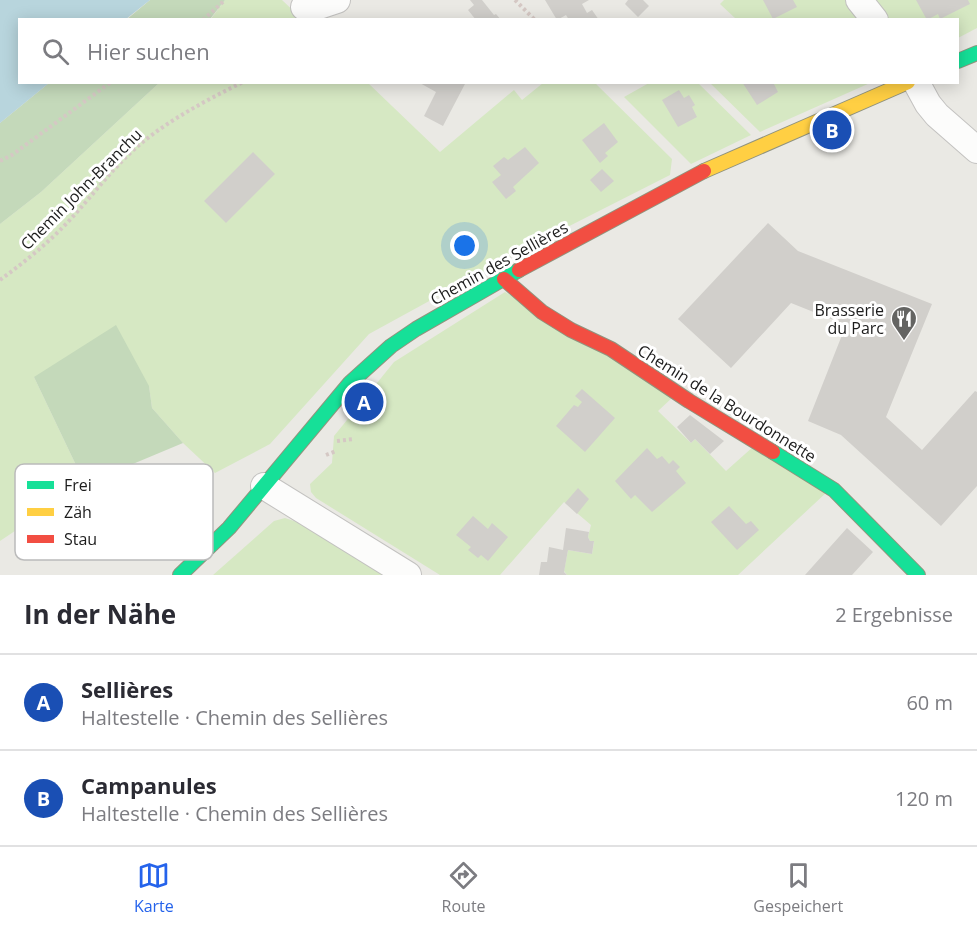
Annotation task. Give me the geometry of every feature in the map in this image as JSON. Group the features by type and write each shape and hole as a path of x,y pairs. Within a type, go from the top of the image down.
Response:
{"street":[{"path":"304,7 319,6 338,0"},
{"path":"859,0 873,18"},
{"path":"959,60 977,53"},
{"name":"Chemin des Sellières","path":"213,543 291,456 344,390 370,363 416,329 693,176 903,84"},
{"path":"917,84 937,115 977,150"},
{"name":"Chemin de la Bourdonnette","path":"504,279 542,312 571,330 611,349 689,401 834,490 918,575"},
{"path":"264,486 408,575"},
{"name":"Chemin des Sellières","path":"180,575 196,560"}],"path":[{"path":"205,18 225,0"},
{"path":"515,0 533,18"},
{"path":"0,161 12,155 108,84"},
{"name":"Chemin John-Branchu","path":"0,280 40,250 121,162 144,141 180,116 239,84"}],"green space":[{"path":"150,0 225,0 211,18 128,18"},
{"path":"225,0 282,0 301,18 212,18"},
{"path":"724,0 846,0 862,18 735,18 720,4"},
{"path":"871,0 977,0 977,28 959,37 959,18 886,18"},
{"path":"48,84 158,84 41,192 0,224 0,123"},
{"path":"158,84 369,84 440,152 514,90 522,100 542,84 596,84 672,159 670,175 524,249 369,334 270,444 215,473 213,464 205,464 152,408 149,386 34,377 75,464 15,464 15,531 0,541 0,224 41,192"},
{"path":"647,84 699,84 751,135 691,164 624,97"},
{"path":"711,84 868,84 760,132"},
{"path":"505,292 674,396 658,411 691,443 695,439 726,471 754,446 828,491 738,575 567,575 564,571 568,550 592,554 594,542 588,537 591,525 564,502 500,575 440,575 316,498 311,492 310,484 332,463 334,436 394,362"},
{"path":"116,325 149,386 152,408 183,443 133,464 75,464 34,377"},
{"path":"285,518 297,522 301,520 391,575 213,575 274,521"}],"water":[{"path":"0,0 150,0 127,18 18,18 18,84 48,84 0,123"}],"building":[{"path":"470,0 482,0 499,18 474,18 468,10 474,5"},
{"path":"545,0 589,0 582,4 587,13 592,10 598,18 568,18 566,15 556,18"},
{"path":"628,0 643,0 649,6 638,17 625,4"},
{"path":"763,0 793,0 797,7 772,18"},
{"path":"916,0 968,0 970,4 942,18 938,14 926,18"},
{"path":"422,84 465,84 443,126 424,116 436,92"},
{"path":"743,84 774,84 778,92 757,105"},
{"path":"679,90 684,98 689,95 695,105 692,107 697,117 678,127 662,100"},
{"path":"604,123 618,142 605,153 608,156 600,163 582,140"},
{"path":"525,147 539,163 513,187 516,191 506,199 492,182 501,175 493,166 504,157 508,160"},
{"path":"253,152 275,174 226,223 204,201"},
{"path":"602,169 614,181 601,192 590,180"},
{"path":"768,223 798,251 932,304 886,417 922,450 975,391 977,392 977,486 941,526 841,435 808,421 846,325 791,303 731,368 678,319"},
{"path":"582,389 615,418 585,452 556,426 574,405 578,407 582,402 575,396"},
{"path":"690,415 724,441 710,454 695,439 691,443 677,427"},
{"path":"647,448 657,459 662,456 669,464 673,460 680,467 676,471 686,483 652,512 635,495 631,499 615,481"},
{"path":"578,488 589,499 577,514 565,503"},
{"path":"729,506 746,524 751,521 759,530 737,550 711,522"},
{"path":"473,516 488,529 492,523 508,537 488,561 481,555 478,558 468,550 471,547 456,535"},
{"path":"566,528 589,532 590,541 594,541 592,554 568,550 564,572 567,575 539,575 541,562 547,562 549,547 563,550"},
{"path":"847,528 873,552 852,575 805,575"}],"traffic: fast":[{"path":"959,61 977,53"},
{"path":"213,543 229,528 350,383 391,346 416,329 519,270"},
{"path":"773,452 834,490 918,575"},
{"path":"180,575 196,560"}],"traffic: slow":[{"path":"704,171 903,84"}],"traffic: jam":[{"path":"519,270 704,171"},
{"path":"504,279 542,312 571,330 611,349 689,401 773,452"}],"place":[{"name":"Campanules","path":"832,130"},
{"name":"Brasserie du Parc","path":"904,342"},
{"name":"Sellières","path":"364,402"}]}
